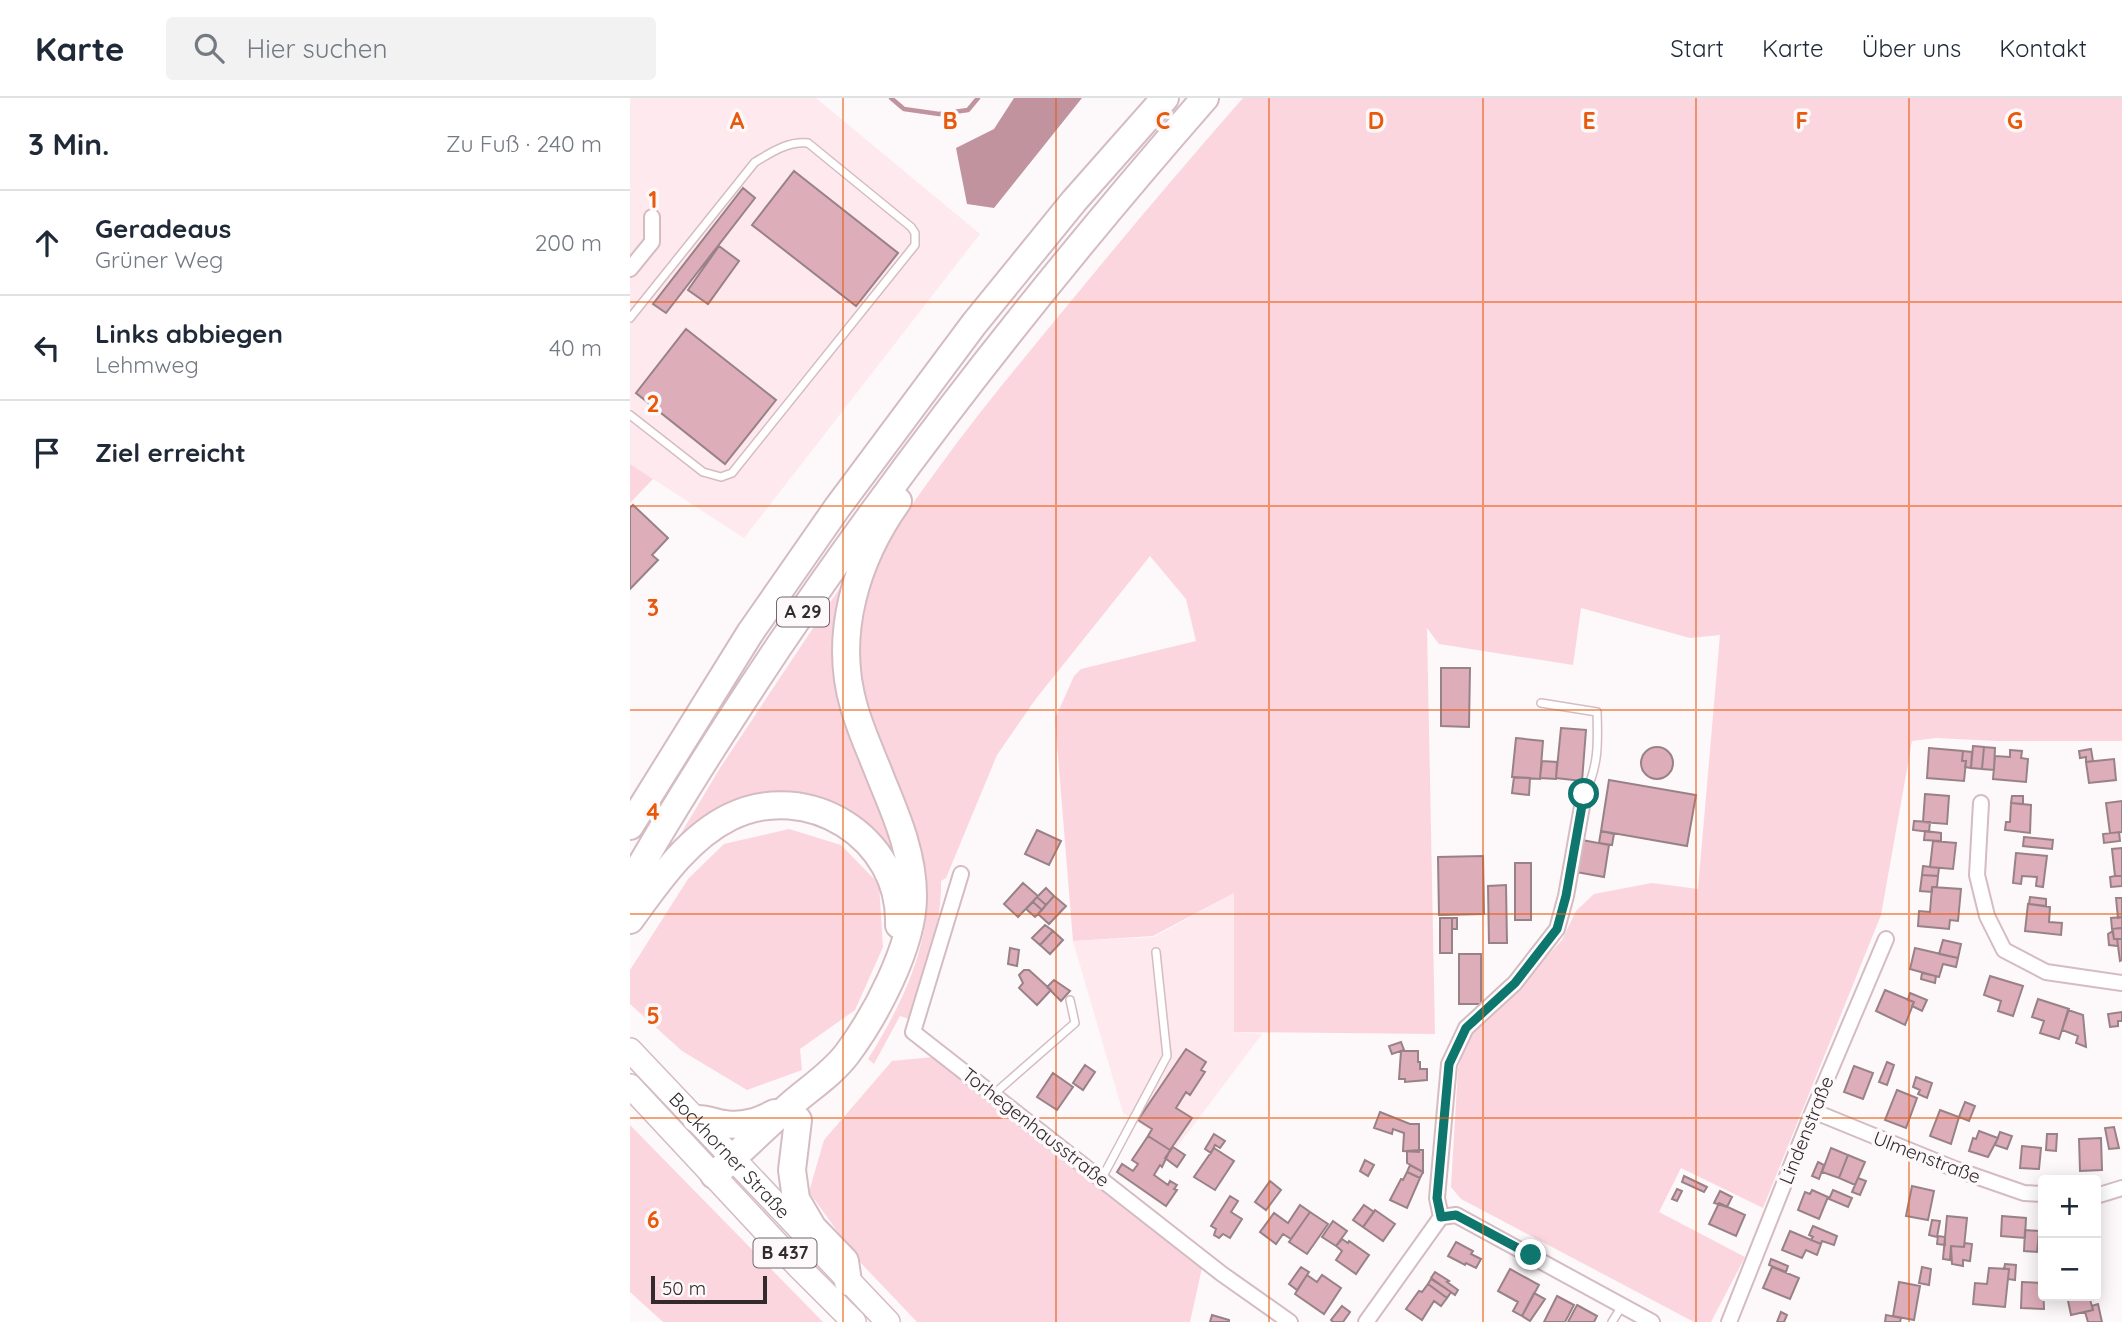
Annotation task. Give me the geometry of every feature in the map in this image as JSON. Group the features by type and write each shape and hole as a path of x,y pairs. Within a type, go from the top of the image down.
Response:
{"highway":[{"name":"A 29","path":"630,825 750,633 837,508 982,314 1074,201 1165,98"},
{"name":"A 29","path":"630,884 727,724 847,546 993,351 1139,173 1205,98"},
{"path":"728,1172 794,1113 818,1096 876,1010 888,986 912,916 911,873 899,822 854,707 846,643 849,615 859,575 887,517 929,455 989,376 993,351"},
{"path":"630,920 651,890 684,853 713,827 744,811 764,806 802,806 818,810 852,827 870,843 884,863 900,915 898,958"},
{"path":"696,1119 706,1118 722,1124 743,1125 794,1113"},
{"path":"794,1113 792,1170 796,1199 813,1228 845,1261 848,1282"}],"main road":[{"name":"Bockhorner Straße","path":"630,1050 696,1119 728,1172 796,1265 854,1322"},
{"name":"Bockhorner Straße","path":"630,1086 728,1172 888,1322"}],"street":[{"path":"630,269 652,242 652,217"},
{"path":"1441,1217 1437,1198 1449,1064 1466,1028 1515,983 1557,929 1566,896 1584,794"},
{"path":"1981,803 1978,875 1987,916 2004,950 2046,972 2122,983"},
{"name":"Torhegenhausstraße","path":"961,874 913,1032 1223,1274 1290,1322"},
{"name":"Lindenstraße","path":"1730,1322 1813,1111 1886,939"},
{"name":"Ulmenstraße","path":"1813,1111 1955,1169 2024,1192 2038,1193"},
{"path":"2101,1194 2122,1188"},
{"path":"1366,1322 1441,1217 1456,1215 1652,1322"}],"lane":[{"path":"630,318 755,163 777,149 797,142 808,143 915,233 915,245 732,473 721,477 702,472 630,415"},
{"path":"1541,703 1597,712 1598,744 1594,776 1584,794"},
{"path":"1102,1178 1167,1056 1156,952"},
{"path":"994,1094 1075,1023 1070,1000"},
{"path":"1612,1322 1622,1305"}],"shaded area":[{"path":"630,98 816,98 980,234 744,538 630,464"},
{"path":"1014,98 1082,98 994,208 967,204 956,148 994,129"},
{"path":"1243,98 2122,98 2122,741 1936,738 1912,741 1881,915 1763,1208 1681,1168 1659,1212 1745,1257 1711,1322 1694,1322 1461,1199 1451,1187 1458,1068 1469,1034 1510,996 1562,940 1576,911 1594,894 1652,883 1698,889 1720,635 1690,638 1581,608 1573,665 1439,644 1427,628 1435,1034 1234,1032 1234,893 1153,936 1073,941 1055,719 1074,676 1081,669 1196,641 1186,599 1150,556 1035,700 997,755 946,878 941,881 935,934 909,1019 900,1016 874,1064 868,1059 908,984 924,932 927,904 921,848 874,724 862,677 859,645 861,629 876,568 903,518 977,416"},
{"path":"630,464 653,479 630,503"},
{"path":"853,568 842,634 903,854 895,870 789,799 661,867 720,768"},
{"path":"789,829 841,845 879,884 883,947 855,1010 800,1049 802,1070 747,1090 682,1051 630,1004 630,970 688,879 724,844"},
{"path":"1234,893 1234,1032 1262,1034 1177,1147 1123,1113 1073,941 1154,937"},
{"path":"933,1057 1066,1158 1202,1268 1190,1322 917,1322 858,1260 809,1192 824,1140 892,1061"},
{"path":"630,1125 823,1322 663,1322 630,1292"}],"building":[{"path":"794,171 898,253 856,306 752,225"},
{"path":"743,188 755,198 666,313 653,304"},
{"path":"719,246 739,261 708,304 688,290"},
{"path":"686,329 776,400 725,464 636,393"},
{"path":"633,505 668,538 652,555 658,560 630,589 630,508"},
{"path":"1441,668 1470,668 1469,727 1441,726"},
{"path":"1561,728 1586,730 1582,781 1556,778"},
{"path":"1516,738 1543,741 1540,779 1512,777"},
{"path":"1973,746 1984,747 1982,769 1971,768"},
{"path":"1657,747 1668,752 1673,763 1668,774 1657,779 1646,774 1641,763 1646,752"},
{"path":"1984,747 1995,748 1994,770 1982,769"},
{"path":"1929,748 1963,751 1962,761 1966,761 1964,781 1927,778"},
{"path":"2091,749 2093,761 2086,762 2086,757 2080,758 2079,751"},
{"path":"2010,750 2022,751 2021,758 2028,759 2026,782 1993,779 1995,756 2010,757"},
{"path":"1963,751 1972,752 1971,768 1965,767 1966,761 1962,761"},
{"path":"2114,759 2116,780 2089,783 2086,762"},
{"path":"1542,761 1557,762 1556,779 1540,778"},
{"path":"1514,777 1530,778 1529,795 1512,793"},
{"path":"1609,780 1696,795 1687,846 1601,831"},
{"path":"1925,794 1949,796 1947,824 1923,822"},
{"path":"2012,796 2023,796 2023,804 2011,803"},
{"path":"2122,801 2122,832 2110,833 2106,803"},
{"path":"2011,803 2031,805 2030,833 2005,830 2006,822 2010,822"},
{"path":"1914,821 1930,822 1929,832 1913,830"},
{"path":"1037,830 1061,841 1049,865 1025,854"},
{"path":"1601,831 1614,834 1612,845 1599,843"},
{"path":"1925,831 1941,833 1941,841 1924,840"},
{"path":"2119,832 2120,841 2104,843 2103,834"},
{"path":"2024,837 2053,840 2052,849 2023,846"},
{"path":"1582,840 1609,845 1604,877 1576,872"},
{"path":"1933,841 1956,843 1953,869 1930,867"},
{"path":"2122,848 2122,876 2115,876 2112,849"},
{"path":"2016,853 2047,856 2043,887 2036,886 2037,877 2022,876 2021,884 2013,883"},
{"path":"1483,856 1484,914 1439,915 1438,857"},
{"path":"1515,863 1531,863 1531,920 1515,920"},
{"path":"1923,866 1939,868 1938,876 1922,875"},
{"path":"1922,875 1938,876 1937,887 1932,887 1932,892 1920,891"},
{"path":"2122,876 2122,886 2111,887 2110,877"},
{"path":"1023,883 1038,896 1018,917 1004,904"},
{"path":"1506,885 1507,943 1489,943 1488,886"},
{"path":"1932,887 1961,889 1958,921 1950,920 1949,929 1918,926 1919,911 1930,912"},
{"path":"1046,888 1054,896 1046,905 1037,897"},
{"path":"1054,896 1066,906 1049,924 1038,914"},
{"path":"1037,897 1046,905 1042,910 1033,902"},
{"path":"2030,897 2046,899 2046,906 2029,904"},
{"path":"2116,898 2122,898 2122,917 2118,918"},
{"path":"1033,902 1042,910 1035,917 1026,909"},
{"path":"2028,904 2050,907 2049,922 2062,923 2061,935 2025,931"},
{"path":"2122,917 2122,928 2112,929 2111,918"},
{"path":"1440,918 1452,918 1452,953 1440,953"},
{"path":"1452,918 1457,918 1457,929 1452,929"},
{"path":"1045,925 1053,931 1040,945 1032,938"},
{"path":"2122,928 2122,939 2114,939 2112,929"},
{"path":"1053,931 1063,940 1050,954 1040,945"},
{"path":"2113,931 2118,946 2109,945 2108,934"},
{"path":"2117,939 2122,939 2120,961"},
{"path":"1943,940 1961,944 1958,958 1939,954"},
{"path":"1010,948 1019,950 1017,966 1008,964"},
{"path":"1915,948 1958,958 1956,967 1943,964 1939,977 1910,969"},
{"path":"1459,954 1481,954 1481,1004 1459,1004"},
{"path":"1024,970 1029,970 1051,990 1037,1005 1019,988 1023,983 1019,975"},
{"path":"1922,973 1936,976 1935,983 1921,979"},
{"path":"1990,976 2023,986 2013,1016 1998,1011 2001,1001 1984,995"},
{"path":"1054,980 1070,991 1061,1001 1047,987"},
{"path":"1885,990 1914,1002 1905,1025 1876,1011"},
{"path":"1910,993 1927,1000 1922,1011 1912,1006 1914,1002 1908,1000"},
{"path":"2038,999 2069,1009 2059,1039 2040,1033 2044,1021 2032,1017"},
{"path":"2068,1010 2083,1015 2086,1047 2076,1043 2078,1036 2062,1030"},
{"path":"2122,1012 2122,1021 2118,1021 2118,1026 2110,1027 2108,1014"},
{"path":"1401,1042 1404,1050 1392,1054 1389,1046"},
{"path":"1186,1049 1206,1062 1201,1070 1205,1072 1190,1095 1186,1092 1176,1108 1192,1118 1170,1150 1148,1136 1152,1129 1138,1120"},
{"path":"1401,1051 1418,1051 1420,1069 1427,1069 1427,1080 1405,1082 1405,1079 1399,1079"},
{"path":"1887,1062 1894,1065 1887,1085 1879,1082"},
{"path":"1085,1065 1095,1072 1083,1090 1073,1083"},
{"path":"1854,1066 1873,1073 1863,1099 1844,1092"},
{"path":"1053,1073 1073,1087 1057,1110 1037,1097"},
{"path":"1916,1077 1932,1083 1927,1098 1918,1094 1920,1090 1913,1087"},
{"path":"1897,1090 1917,1098 1906,1128 1885,1120"},
{"path":"1965,1102 1975,1106 1969,1121 1959,1117"},
{"path":"1940,1110 1959,1117 1951,1144 1930,1136"},
{"path":"1380,1112 1410,1124 1419,1124 1419,1152 1403,1151 1404,1133 1393,1129 1392,1134 1374,1128"},
{"path":"2114,1127 2119,1148 2109,1149 2105,1128"},
{"path":"1979,1131 1998,1138 1988,1157 1969,1151 1973,1138 1976,1139"},
{"path":"2000,1132 2012,1136 2007,1149 1995,1145"},
{"path":"1214,1134 1225,1141 1220,1148 1215,1145 1211,1153 1205,1149"},
{"path":"2047,1134 2057,1134 2056,1151 2046,1150"},
{"path":"1148,1136 1170,1150 1162,1167 1160,1165 1154,1175 1168,1185 1170,1181 1177,1185 1174,1189 1177,1190 1166,1206 1117,1172 1122,1164 1133,1171 1138,1164 1132,1160"},
{"path":"2101,1138 2102,1170 2080,1171 2079,1139"},
{"path":"2022,1146 2041,1148 2039,1169 2020,1168"},
{"path":"1173,1147 1185,1155 1177,1167 1165,1158"},
{"path":"1214,1148 1234,1161 1215,1190 1194,1177"},
{"path":"1831,1148 1848,1155 1839,1178 1822,1172"},
{"path":"1423,1150 1423,1172 1407,1163 1407,1151"},
{"path":"1848,1155 1865,1162 1855,1185 1839,1178"},
{"path":"1365,1160 1374,1165 1368,1176 1360,1171"},
{"path":"1818,1162 1824,1165 1819,1179 1812,1176"},
{"path":"1410,1165 1423,1172 1420,1178 1407,1172"},
{"path":"1407,1172 1420,1178 1407,1208 1390,1200"},
{"path":"1684,1176 1707,1187 1704,1192 1682,1182"},
{"path":"1858,1178 1866,1181 1860,1195 1852,1192"},
{"path":"1270,1181 1281,1190 1266,1210 1255,1202"},
{"path":"1912,1186 1934,1191 1928,1220 1906,1216"},
{"path":"1677,1189 1682,1191 1677,1201 1672,1199"},
{"path":"1812,1190 1828,1197 1819,1219 1798,1210 1805,1192 1810,1194"},
{"path":"1833,1190 1852,1198 1848,1207 1829,1199"},
{"path":"1720,1191 1732,1197 1727,1207 1714,1203"},
{"path":"1230,1196 1238,1201 1231,1212 1242,1219 1230,1238 1223,1234 1219,1238 1214,1235 1216,1229 1211,1226"},
{"path":"1719,1203 1745,1215 1736,1236 1709,1224"},
{"path":"1300,1205 1310,1212 1291,1239 1283,1234 1276,1244 1260,1232 1274,1213 1288,1223"},
{"path":"1364,1205 1374,1212 1363,1227 1353,1220"},
{"path":"1375,1210 1395,1224 1383,1241 1363,1227"},
{"path":"1310,1212 1328,1224 1307,1254 1289,1242"},
{"path":"1947,1216 1967,1218 1964,1247 1951,1246 1950,1260 1943,1259"},
{"path":"2002,1216 2026,1218 2025,1238 2001,1236"},
{"path":"1932,1220 1940,1221 1937,1237 1929,1235"},
{"path":"1333,1221 1347,1231 1336,1246 1322,1237"},
{"path":"1813,1226 1837,1236 1834,1245 1811,1240 1813,1237 1809,1235"},
{"path":"2025,1230 2038,1231 2037,1252 2024,1251"},
{"path":"1790,1231 1821,1244 1817,1255 1806,1250 1802,1258 1782,1250"},
{"path":"1938,1236 1945,1237 1945,1245 1937,1244"},
{"path":"1342,1239 1369,1255 1356,1274 1336,1260 1342,1251 1336,1246"},
{"path":"1456,1242 1473,1251 1471,1254 1481,1259 1476,1268 1448,1256"},
{"path":"1965,1243 1972,1244 1970,1261 1963,1260 1963,1266 1952,1264 1951,1246 1964,1247"},
{"path":"1771,1259 1788,1266 1786,1272 1769,1265"},
{"path":"2005,1264 2016,1265 2015,1280 2008,1279 2009,1269 2004,1269"},
{"path":"1301,1267 1309,1272 1297,1290 1289,1284"},
{"path":"1772,1267 1799,1278 1790,1299 1763,1288"},
{"path":"1922,1267 1931,1269 1929,1285 1919,1283"},
{"path":"1989,1268 2009,1269 2005,1307 1973,1304 1975,1283 1987,1284"},
{"path":"1510,1269 1539,1285 1522,1316 1513,1311 1518,1302 1498,1291"},
{"path":"1435,1272 1458,1290 1455,1295 1431,1278"},
{"path":"1307,1275 1317,1282 1322,1275 1341,1288 1324,1314 1295,1294"},
{"path":"1431,1279 1451,1292 1447,1298 1428,1284"},
{"path":"1899,1282 1920,1286 1914,1320 1893,1316"},
{"path":"2022,1282 2038,1283 2038,1301 2044,1301 2044,1309 2021,1308"},
{"path":"1428,1284 1447,1298 1441,1306 1434,1301 1422,1320 1406,1309 1419,1291 1422,1292"},
{"path":"1534,1293 1545,1299 1530,1321 1522,1316"},
{"path":"1557,1296 1574,1305 1565,1322 1544,1322"},
{"path":"2068,1301 2090,1301 2093,1310 2071,1315"},
{"path":"2098,1304 2102,1322 2088,1322 2085,1312 2093,1310 2092,1306"},
{"path":"1577,1305 1597,1316 1594,1322 1568,1322"},
{"path":"1342,1306 1350,1312 1343,1322 1333,1322 1331,1320"},
{"path":"1781,1312 1787,1315 1784,1322 1777,1322"},
{"path":"1212,1315 1229,1320 1229,1322 1210,1322"},
{"path":"1886,1315 1901,1318 1900,1322 1885,1322"}],"waterway":[{"path":"891,98 904,109 939,114 968,110 978,98"}],"route":[{"path":"1531,1255 1456,1215 1441,1217 1437,1198 1449,1064 1466,1028 1515,983 1557,929 1566,896 1584,794"}]}
